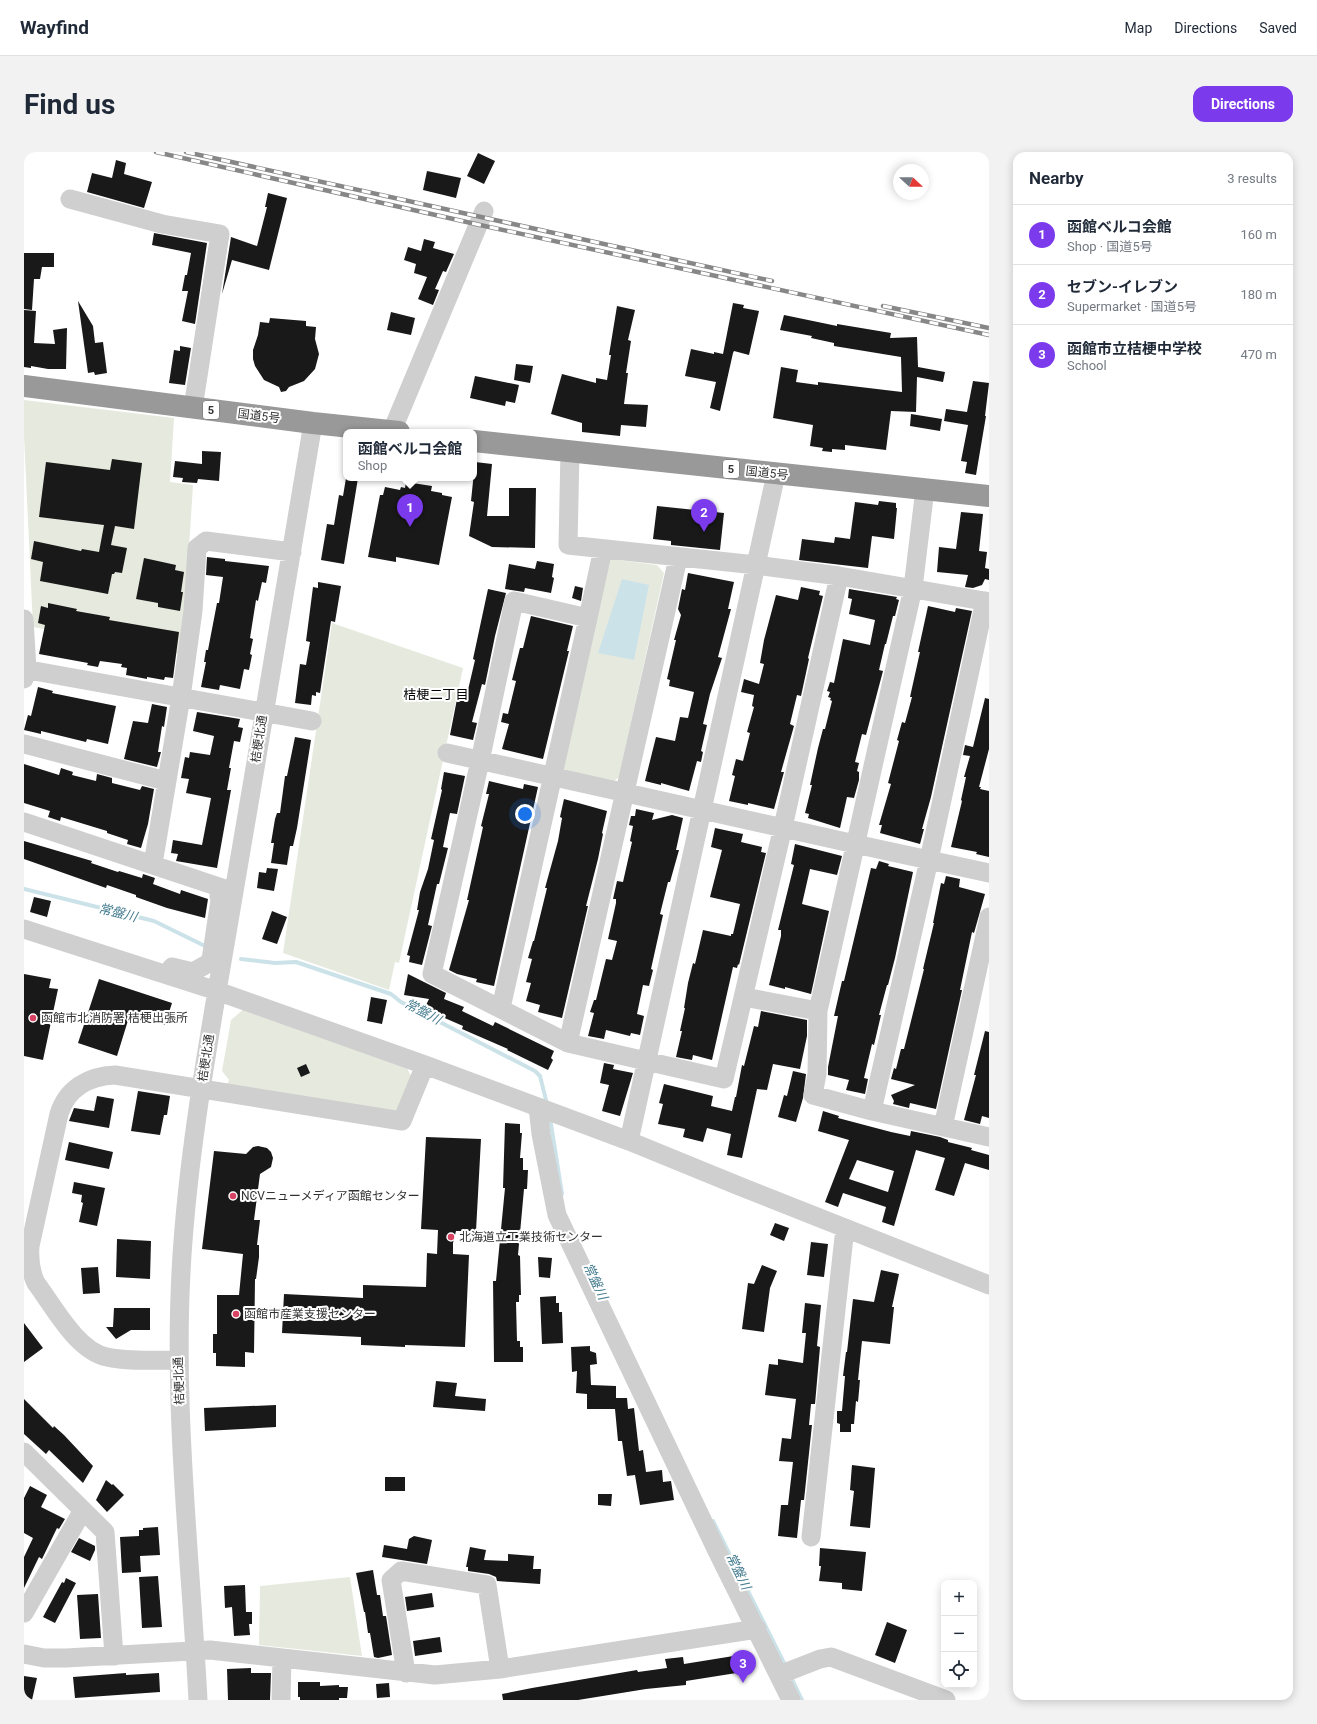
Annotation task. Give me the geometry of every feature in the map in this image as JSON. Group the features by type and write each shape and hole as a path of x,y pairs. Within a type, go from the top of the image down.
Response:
{"highway":[{"name":"国道5号","path":"24,386 368,429"},
{"name":"国道5号","path":"477,441 989,496"}],"street":[{"path":"70,199 162,224 220,234 193,408"},
{"path":"397,429 484,211"},
{"name":"桔梗北通","path":"198,1700 188,1552 179,1360 183,1243 188,1188 201,1090 217,991 226,894 263,712 292,552 313,423"},
{"path":"570,451 568,545 678,558 756,565 839,576 987,601 872,1110"},
{"path":"629,1140 776,474"},
{"path":"926,489 913,588 818,1011 817,1074 813,1095 989,1137"},
{"path":"153,864 181,697 193,611 197,548 206,541 292,552"},
{"path":"501,1008 603,549"},
{"path":"568,1043 678,558"},
{"path":"588,618 514,601 432,974 568,1043 724,1079 783,827 839,576"},
{"path":"24,619 25,672 181,697 312,721"},
{"path":"24,744 166,781"},
{"path":"448,753 855,844 989,872"},
{"path":"24,822 153,864 226,894 220,900 211,960 201,969 193,972 183,971 24,920"},
{"path":"943,1127 989,917"},
{"path":"24,929 217,991 629,1140 989,1285"},
{"path":"744,997 818,1011"},
{"path":"179,1360 114,1358 99,1355 80,1342 36,1283 30,1267 29,1252 59,1114 61,1107 70,1094 76,1088 91,1079 115,1075 402,1122 425,1065"},
{"path":"547,1110 541,1134 557,1215 717,1551 757,1629 785,1672 791,1700"},
{"path":"811,1537 845,1228"},
{"path":"26,1461 83,1510 105,1532 114,1656"},
{"path":"24,1614 83,1510"},
{"path":"406,1673 391,1580 401,1571 487,1585 500,1669"},
{"path":"24,1654 44,1658 66,1658 210,1650 406,1673 435,1675 500,1669 757,1629"},
{"path":"785,1672 831,1657 946,1700"},
{"path":"281,1700 282,1658"}],"shaded area":[{"path":"24,400 174,418 170,482 193,485 185,611 179,654 33,627 24,436"},
{"path":"611,559 657,565 664,573 619,777 611,784 567,774 562,766 605,564"},
{"path":"332,623 463,668 399,963 395,962 389,990 283,953"},
{"path":"245,1008 407,1068 413,1080 402,1107 393,1112 227,1085 229,1080 222,1071 231,1020"},
{"path":"350,1577 362,1656 259,1645 260,1586"}],"water":[{"path":"622,579 649,585 634,660 598,653"}],"building":[{"path":"478,153 495,161 484,184 467,176"},
{"path":"116,160 126,163 124,174 152,182 144,208 87,192 92,173 112,178"},
{"path":"427,171 461,178 456,198 423,190"},
{"path":"268,193 287,198 269,270 232,260 222,294 231,237 257,246 267,207 265,207"},
{"path":"154,233 207,243 195,324 182,321 188,291 182,291 191,253 152,245"},
{"path":"424,239 435,242 433,248 454,254 446,272 443,271 435,289 439,290 433,305 418,299 427,277 414,273 416,264 404,260 408,247 421,251"},
{"path":"24,253 54,253 54,267 42,267 40,279 34,279 32,310 24,309"},
{"path":"78,301 93,326 95,343 103,342 107,373 95,375 94,372 88,373"},
{"path":"733,303 744,305 743,308 759,311 749,355 734,351 733,353 720,411 710,408 716,382 685,376 691,349 714,354 714,352 723,354"},
{"path":"617,306 635,310 628,340 631,341 626,373 628,373 624,404 648,405 646,427 621,425 620,436 582,432 582,423 551,414 558,388 562,374 596,383 596,378 607,380 611,355 609,355"},
{"path":"24,310 36,311 34,343 55,344 53,330 67,328 66,369 48,369 31,366 31,368 24,367"},
{"path":"391,312 415,318 411,335 387,330"},
{"path":"784,315 837,326 837,324 891,333 890,338 917,337 918,367 945,372 943,382 917,377 916,412 891,411 886,450 845,445 845,450 832,449 832,452 822,451 823,448 810,446 813,425 773,418 781,367 798,370 796,382 818,385 818,382 902,392 901,357 834,346 834,343 811,338 812,336 780,330"},
{"path":"270,318 306,321 306,326 316,327 315,339 319,354 315,369 304,381 289,387 286,391 281,392 279,387 264,380 255,366 253,359 253,350 258,335 260,322 269,323"},
{"path":"180,346 191,348 185,385 169,383 174,350 180,351"},
{"path":"516,364 533,366 530,383 514,380"},
{"path":"475,376 519,385 515,403 506,401 505,406 470,398"},
{"path":"973,381 989,383 986,416 976,475 965,473 967,462 961,461 968,425 944,421 946,409 967,412"},
{"path":"911,414 942,419 940,431 910,426"},
{"path":"202,451 221,452 219,481 198,479 197,483 182,482 183,478 173,477 175,461 202,464"},
{"path":"112,459 142,463 134,529 115,526 111,545 127,548 122,573 115,572 112,574 108,594 40,581 43,562 31,559 34,541 81,551 82,549 99,552 104,525 39,517 46,462 110,470"},
{"path":"477,462 492,464 487,516 509,516 509,488 536,488 535,548 492,547 469,536 474,502 471,501 473,481 477,481"},
{"path":"346,481 358,481 344,564 321,560 327,524 334,525 339,495 343,496"},
{"path":"406,482 432,486 431,491 452,497 439,565 396,557 396,562 368,557 380,495 383,495 385,487 400,490 401,487 405,488"},
{"path":"879,501 896,503 897,508 894,539 872,536 868,568 799,560 802,539 834,543 835,537 850,539 855,502 878,505"},
{"path":"657,506 724,513 720,550 671,545 671,541 653,539"},
{"path":"961,512 983,514 979,551 987,552 985,568 989,569 989,580 985,579 982,585 973,588 965,587 968,575 937,572 939,547 956,549"},
{"path":"207,557 225,559 225,561 269,566 266,583 262,582 258,601 256,600 250,638 253,639 250,654 252,655 249,670 244,669 240,689 220,685 219,690 201,687 206,662 204,662 206,650 208,650 217,603 219,603 223,577 206,575"},
{"path":"144,558 176,565 175,570 184,572 180,611 158,607 158,603 136,599"},
{"path":"537,561 554,564 552,577 554,578 551,593 525,588 524,592 505,589 509,564 535,569"},
{"path":"688,573 734,582 728,609 731,609 718,657 722,658 710,694 703,724 707,725 701,751 703,752 701,762 697,761 689,791 661,783 661,785 645,781 656,737 675,741 680,717 688,718 694,692 669,686 670,680 667,679 676,640 674,640 681,615 678,609 682,589 685,590"},
{"path":"318,582 341,586 335,622 331,621 320,693 316,692 316,696 312,695 311,705 295,703 300,664 306,665 310,642 306,641 313,587 318,588"},
{"path":"575,586 583,588 581,601 572,598"},
{"path":"801,587 820,591 819,595 823,596 808,658 801,696 797,695 790,724 794,726 781,772 784,772 774,809 748,803 748,805 729,801 735,776 732,775 736,759 743,761 750,733 747,732 754,707 752,706 754,695 741,692 744,679 759,684 764,664 760,663 764,640 776,595 798,600"},
{"path":"488,589 506,593 485,685 482,684 472,722 477,723 473,740 450,735 457,699 461,700 463,689 468,690"},
{"path":"849,589 897,597 896,599 899,600 885,644 879,670 883,671 866,735 862,734 855,762 859,763 857,771 859,772 859,780 854,798 847,797 840,828 808,818 809,814 805,813 812,785 810,785 818,748 823,729 825,729 832,701 830,700 831,698 828,697 830,692 827,691 830,682 834,683 843,639 870,645 875,620 849,614 852,599 848,598"},
{"path":"48,603 77,609 76,611 110,617 109,620 179,632 173,678 165,677 164,680 147,677 147,679 126,675 127,668 121,667 122,664 100,661 98,667 87,665 88,663 39,654 45,625 38,623 41,606 48,608"},
{"path":"928,606 955,612 956,608 972,611 931,797 922,829 924,829 920,844 880,833 882,825 879,825 891,784 888,783 899,741 897,740 902,722 905,723 912,697 910,697"},
{"path":"531,616 573,626 567,651 569,651 543,759 502,749 509,724 501,722 503,713 508,714 516,681 512,680 520,648 523,648"},
{"path":"38,687 53,691 52,693 116,706 108,744 87,739 86,742 41,731 41,734 24,730 28,715 31,716"},
{"path":"985,698 989,699 989,749 979,787 981,787 980,789 989,791 989,857 976,854 977,852 951,847 962,801 966,777 964,777 970,756 963,755 965,745 973,747"},
{"path":"152,704 167,707 164,727 162,726 158,752 161,752 157,767 124,759 133,721 148,723"},
{"path":"197,712 240,719 238,727 243,728 240,742 234,741 227,790 231,790 217,868 176,861 178,854 171,853 173,840 202,845 211,798 186,793 189,779 181,778 185,757 189,758 190,752 210,755 214,736 193,731"},
{"path":"295,737 311,740 297,828 293,846 290,846 287,865 271,863 274,843 271,843 275,819 277,813 280,813 285,776 287,776"},
{"path":"24,764 59,775 61,768 73,772 72,775 96,781 97,774 112,778 112,783 140,790 142,786 154,789 148,824 141,848 127,844 128,840 107,833 107,831 61,817 60,821 48,817 50,811 24,803"},
{"path":"444,772 465,776 457,814 450,813 443,847 448,848 439,884 437,884 428,925 432,926 422,965 409,962 410,956 407,955 419,910 417,910 420,892 428,869 434,840 431,839 442,790"},
{"path":"489,781 523,789 524,784 538,787 494,986 476,982 477,979 457,974 449,970 469,900 467,900 483,827 481,826 489,794 486,794"},
{"path":"564,799 607,811 598,859 586,906 588,906 562,1018 538,1012 540,1005 526,1001 531,983 526,982 532,959 528,958 534,941 547,888 545,888 558,841 562,818 560,817"},
{"path":"636,809 654,813 652,820 672,815 683,818 676,850 679,850 670,882 668,882 660,914 663,915 651,969 653,970 649,986 643,985 637,1014 644,1016 640,1035 631,1033 630,1036 606,1030 604,1039 588,1036 594,1013 590,1012 594,1000 596,1000 606,959 612,960 617,941 608,939 616,903 616,899 613,899 617,881 623,882 632,842 630,841 633,826 629,825 631,816 635,816"},
{"path":"715,828 743,834 741,842 762,847 761,852 766,853 739,965 738,964 737,968 733,967 712,1060 693,1055 692,1060 676,1057 682,1031 680,1031 688,983 693,963 695,964 703,930 731,936 731,934 733,934 740,904 710,897 722,850 711,847"},
{"path":"24,841 92,861 91,863 118,872 119,871 142,878 143,874 155,878 153,884 180,894 181,890 208,899 205,918 167,908 107,885 106,888 24,859"},
{"path":"795,844 842,856 837,875 810,869 802,904 829,911 811,994 785,987 785,989 769,985 781,936 781,930 778,930 794,865 791,864"},
{"path":"879,861 889,864 888,866 913,872 895,958 879,1015 881,1015 874,1045 872,1044 864,1078 868,1079 865,1094 846,1090 849,1080 828,1075 828,1067 838,1016 834,1016 842,981 844,981 871,868 876,869"},
{"path":"267,868 278,869 274,891 257,888 259,872 266,873"},
{"path":"946,876 960,879 959,887 985,894 974,933 972,932 960,990 962,990 936,1109 910,1103 909,1108 893,1104 894,1101 891,1095 915,1085 891,1079 894,1068 896,1069 901,1049 904,1049 924,969 941,883 944,884"},
{"path":"34,897 51,901 47,917 30,912"},
{"path":"272,911 287,917 277,944 262,939"},
{"name":"函館市北消防署 桔梗出張所","path":"24,974 51,979 49,988 58,989 43,1060 24,1056"},
{"path":"408,974 446,993 444,999 464,1007 462,1011 493,1026 495,1022 554,1051 551,1058 553,1060 548,1070 507,1050 508,1049 462,1029 463,1026 424,1009 429,999 404,995"},
{"path":"99,979 172,1003 165,1025 130,1014 117,1056 78,1043"},
{"path":"371,997 387,1000 382,1024 367,1021"},
{"path":"761,1011 807,1020 807,1036 800,1069 773,1064 767,1090 757,1089 742,1158 727,1155 731,1134 707,1128 703,1142 683,1137 685,1129 658,1124 663,1104 659,1103 664,1084 713,1096 711,1106 732,1111 742,1065 744,1066 754,1026 758,1027"},
{"path":"985,1031 989,1032 989,1118 982,1116 980,1124 964,1120 976,1075 974,1075"},
{"path":"604,1063 614,1065 613,1069 633,1073 620,1116 602,1111 609,1085 600,1083"},
{"path":"306,1064 310,1073 301,1077 297,1068"},
{"path":"793,1071 806,1074 803,1098 796,1122 778,1117 784,1095 787,1096"},
{"path":"138,1091 170,1096 167,1115 164,1115 160,1135 131,1131"},
{"path":"97,1096 114,1099 109,1128 69,1121 74,1108 94,1111"},
{"path":"823,1111 839,1116 838,1118 891,1132 910,1136 911,1131 940,1137 948,1140 948,1142 972,1148 971,1150 989,1155 989,1170 965,1163 954,1196 935,1190 945,1158 916,1150 894,1226 882,1222 886,1207 843,1193 838,1207 825,1202 849,1140 818,1131","holes":["857,1160 894,1171 888,1192 849,1179"]},
{"path":"505,1123 520,1124 520,1133 522,1133 520,1158 523,1158 523,1170 528,1170 527,1189 524,1189 518,1255 520,1256 521,1295 519,1295 519,1302 516,1302 517,1341 520,1341 520,1347 523,1347 523,1362 494,1362 493,1281 496,1281 505,1188 503,1188"},
{"name":"北海道立工業技術センター","path":"426,1137 481,1139 476,1231 456,1231 453,1243 453,1254 469,1255 465,1347 361,1345 361,1337 282,1333 284,1294 363,1298 363,1285 426,1287 427,1253 437,1254 438,1230 421,1229"},
{"path":"69,1142 113,1152 109,1169 65,1160"},
{"name":"NCVニューメディア函館センター","path":"258,1146 267,1148 271,1152 273,1158 271,1167 260,1174 254,1220 260,1220 257,1245 259,1245 259,1257 255,1279 254,1353 245,1352 245,1367 216,1366 216,1353 213,1353 213,1334 217,1334 217,1295 239,1295 243,1254 202,1249 214,1151 246,1154 253,1147"},
{"path":"74,1182 105,1188 97,1226 79,1222 83,1203 81,1202 82,1195 72,1193"},
{"path":"775,1223 789,1228 784,1241 770,1235"},
{"path":"117,1239 151,1241 150,1279 116,1277"},
{"path":"811,1242 828,1244 824,1277 807,1275"},
{"path":"538,1257 552,1258 550,1278 539,1277"},
{"path":"762,1265 777,1271 770,1288 764,1332 742,1329 748,1283 754,1284"},
{"path":"98,1267 100,1293 83,1294 81,1268"},
{"path":"881,1270 899,1274 892,1307 894,1307 890,1344 862,1341 858,1380 860,1380 858,1402 856,1401 854,1424 851,1424 851,1432 840,1432 840,1424 837,1423 837,1411 842,1411 845,1376 843,1376 853,1299 874,1302"},
{"path":"556,1296 556,1303 559,1303 559,1312 562,1312 563,1343 542,1344 540,1297"},
{"path":"805,1303 821,1305 817,1346 820,1347 815,1404 811,1404 809,1425 812,1425 804,1500 801,1500 797,1538 778,1536 781,1505 788,1505 793,1462 779,1461 782,1438 791,1439 796,1399 765,1395 769,1364 778,1365 778,1359 803,1363 806,1333 802,1333"},
{"path":"114,1308 150,1308 150,1330 131,1330 116,1339 106,1327 113,1327"},
{"path":"24,1323 43,1348 24,1362"},
{"path":"590,1346 590,1351 596,1353 597,1364 590,1365 591,1385 616,1386 616,1398 627,1398 628,1409 634,1408 639,1451 643,1450 646,1472 662,1470 663,1482 671,1481 674,1500 640,1505 635,1475 627,1476 622,1441 618,1441 615,1409 587,1409 587,1394 576,1393 577,1371 572,1372 571,1347"},
{"path":"436,1381 457,1383 455,1396 486,1399 485,1411 433,1407"},
{"path":"24,1399 53,1428 54,1426 64,1435 93,1466 83,1483 49,1450 46,1454 24,1434"},
{"path":"276,1405 276,1427 205,1431 204,1408"},
{"path":"852,1465 875,1468 870,1528 850,1526 854,1491 850,1490"},
{"path":"385,1477 405,1477 405,1491 385,1491"},
{"path":"106,1480 112,1485 113,1484 124,1495 107,1512 96,1500"},
{"path":"30,1486 47,1495 41,1507 65,1519 59,1529 57,1528 42,1559 39,1557 24,1588 24,1557 33,1538 24,1533 24,1498"},
{"path":"598,1494 612,1494 611,1506 598,1505"},
{"path":"158,1527 160,1555 140,1556 141,1572 122,1573 120,1537 139,1536 139,1530 143,1530 143,1528"},
{"path":"414,1536 432,1540 427,1564 382,1557 384,1545 407,1549 409,1539"},
{"path":"79,1538 95,1546 95,1550 90,1561 71,1552"},
{"path":"470,1547 486,1550 484,1560 508,1561 508,1554 534,1556 533,1569 541,1569 540,1584 497,1581 496,1577 489,1574 468,1571 468,1567 466,1567"},
{"path":"820,1548 866,1552 862,1591 842,1589 842,1583 819,1581 821,1566 819,1566"},
{"path":"373,1570 377,1595 380,1595 383,1616 386,1616 392,1655 378,1658 374,1657 356,1573"},
{"path":"158,1576 162,1627 142,1628 139,1577"},
{"path":"66,1578 76,1583 55,1623 43,1617 62,1582 64,1583"},
{"path":"245,1585 246,1612 252,1612 252,1624 249,1624 250,1635 234,1636 232,1607 225,1608 224,1586"},
{"path":"432,1593 434,1607 407,1611 405,1597"},
{"path":"98,1594 101,1638 80,1639 77,1595"},
{"path":"887,1622 907,1630 895,1663 875,1655"},
{"path":"440,1637 442,1652 415,1656 413,1641"},
{"path":"746,1654 749,1671 686,1681 686,1685 646,1689 578,1700 503,1700 502,1694 532,1688 637,1670 638,1672 667,1668 665,1659 683,1657 684,1664"},
{"path":"251,1668 251,1673 271,1673 270,1700 228,1700 227,1669"},
{"path":"126,1673 126,1675 159,1673 160,1692 75,1698 73,1677"},
{"path":"24,1676 37,1678 32,1700 24,1700"},
{"path":"298,1682 320,1682 320,1686 339,1685 339,1687 348,1687 347,1698 339,1698 339,1700 300,1700 300,1697 298,1697"},
{"path":"389,1683 390,1697 377,1698 376,1684"}],"waterway":[{"name":"常盤川","path":"24,889 154,921 207,947"},
{"name":"常盤川","path":"241,959 275,963 296,962 391,994 401,1002 535,1071 540,1076 547,1104"},
{"name":"常盤川","path":"550,1118 562,1194"},
{"name":"常盤川","path":"713,1521 786,1667"},
{"name":"常盤川","path":"790,1675 802,1700"}],"railway":[{"path":"156,152 480,225 989,335"},
{"path":"186,152 772,281"},
{"path":"883,306 989,328"}],"place":[{"name":"函館ベルコ会館","path":"410,527"},
{"name":"セブン-イレブン","path":"704,532"},
{"name":"函館市北消防署 桔梗出張所","path":"33,1018"},
{"name":"NCVニューメディア函館センター","path":"233,1196"},
{"name":"北海道立工業技術センター","path":"451,1237"},
{"name":"函館市産業支援センター","path":"236,1314"},
{"name":"函館市立桔梗中学校","path":"743,1683"}],"district":[{"name":"桔梗二丁目","path":"436,694"}]}
